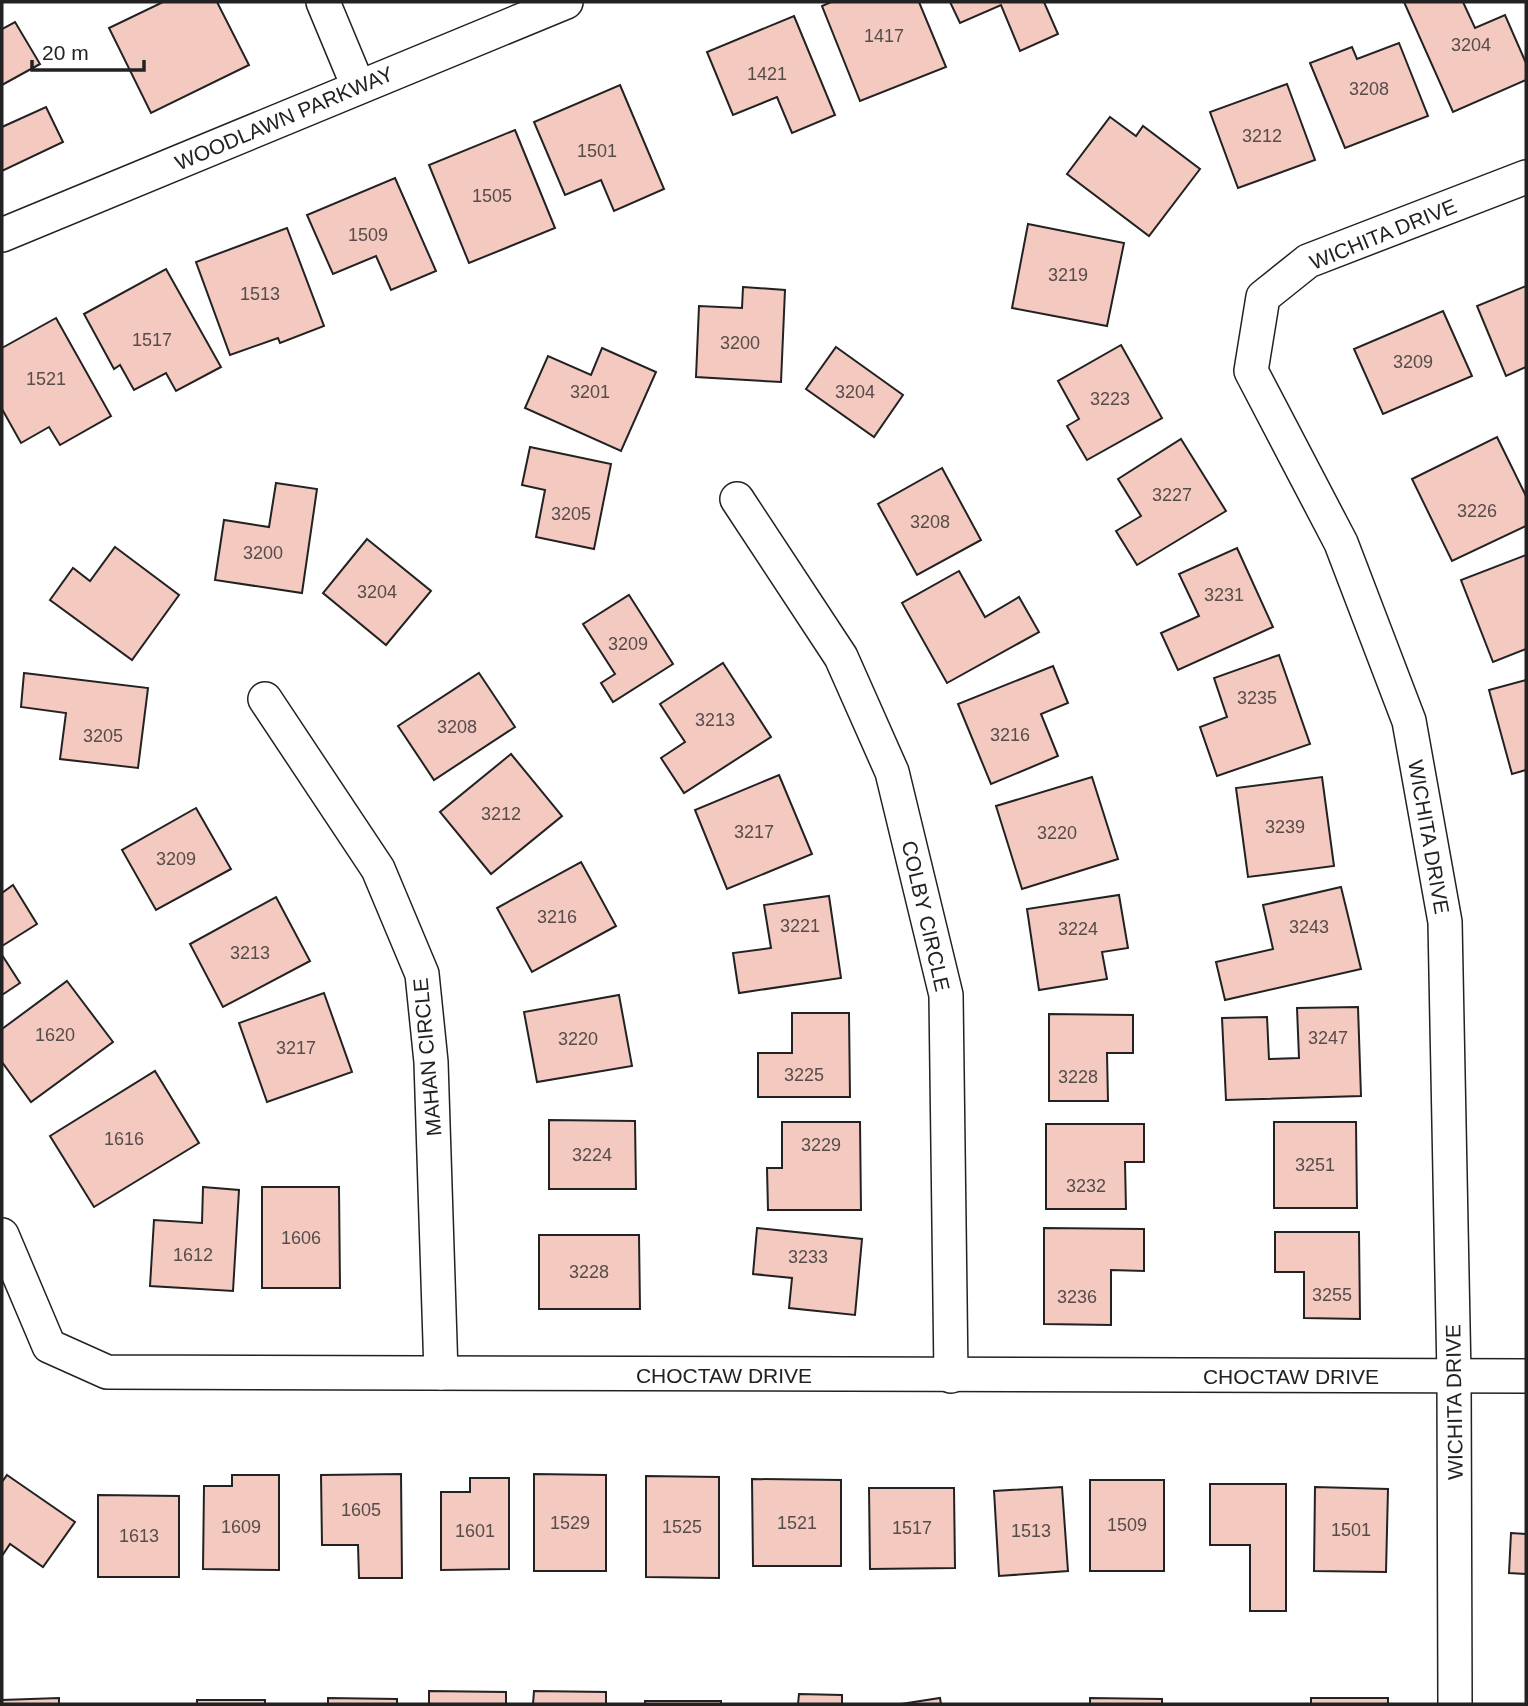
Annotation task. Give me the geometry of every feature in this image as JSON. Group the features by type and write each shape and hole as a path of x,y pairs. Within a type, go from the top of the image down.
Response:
{"street":[{"path":"323,2 358,86"},
{"name":"WOODLAWN PARKWAY","path":"2,235 566,2"},
{"name":"WICHITA DRIVE","path":"1455,1704 1454,1376 1445,922 1409,720 1341,542 1251,370 1262,297 1308,261 1526,177"},
{"name":"COLBY CIRCLE","path":"737,499 841,657 892,772 946,995 951,1376"},
{"name":"MAHAN CIRCLE","path":"265,699 378,869 422,974 431,1062 441,1373"},
{"name":"CHOCTAW DRIVE","path":"2,1234 49,1346 107,1372 1526,1376"}],"building":[{"path":"163,2 217,2 249,65 151,113 109,28"},
{"path":"831,2 919,2 946,67 860,101 822,6"},
{"path":"950,2 1044,2 1058,34 1020,51 1001,5 960,23"},
{"path":"1404,2 1463,2 1475,28 1505,15 1526,63 1526,80 1453,112"},
{"path":"794,16 835,115 792,133 777,97 733,115 707,52"},
{"path":"15,22 40,64 2,85 2,29"},
{"path":"1399,43 1428,116 1345,148 1310,63 1352,47 1357,59"},
{"path":"1287,84 1315,160 1238,188 1210,112"},
{"path":"620,85 664,189 614,211 601,180 565,195 534,122"},
{"path":"46,107 63,142 2,171 2,127"},
{"path":"1110,117 1136,136 1143,126 1200,169 1149,236 1067,174"},
{"path":"515,130 555,228 469,263 429,165"},
{"path":"395,178 436,271 391,290 376,256 333,274 307,215"},
{"path":"1028,224 1124,243 1107,326 1012,308"},
{"path":"287,228 324,326 280,343 278,338 230,355 196,262"},
{"path":"166,269 221,367 176,391 166,373 134,390 120,365 114,369 84,314"},
{"path":"1526,286 1526,367 1506,376 1477,306"},
{"path":"743,287 785,290 781,382 696,377 699,306 742,308"},
{"path":"1443,311 1472,376 1383,414 1354,349"},
{"path":"56,318 111,416 60,445 49,427 21,443 2,409 2,348"},
{"path":"1121,345 1162,418 1087,460 1067,426 1079,419 1058,381"},
{"path":"836,347 903,395 874,437 806,389"},
{"path":"602,348 656,372 621,451 525,408 548,356 591,375"},
{"path":"1497,437 1526,496 1526,526 1452,561 1412,479"},
{"path":"1181,439 1226,511 1137,565 1116,531 1141,516 1118,479"},
{"path":"530,447 611,464 594,549 536,537 545,490 522,485"},
{"path":"942,468 981,540 917,575 878,504"},
{"path":"276,483 317,489 302,593 215,580 224,520 269,527"},
{"path":"367,539 431,591 386,645 323,593"},
{"path":"115,547 179,595 132,660 50,600 73,568 90,581"},
{"path":"1237,548 1273,627 1178,670 1161,633 1199,616 1179,574"},
{"path":"1526,555 1526,649 1493,662 1461,580"},
{"path":"959,571 985,617 1019,597 1039,632 947,683 902,603"},
{"path":"629,595 673,664 613,702 601,683 615,674 583,624"},
{"path":"1279,655 1310,744 1217,776 1200,727 1227,717 1214,678"},
{"path":"723,663 771,737 684,793 661,758 685,742 660,704"},
{"path":"1053,666 1068,703 1041,714 1058,756 991,784 958,704"},
{"path":"24,673 148,688 138,768 60,759 66,713 21,707"},
{"path":"479,673 515,727 434,780 398,726"},
{"path":"1526,680 1526,770 1512,774 1489,690"},
{"path":"511,754 562,816 491,874 440,812"},
{"path":"779,775 812,854 727,889 695,810"},
{"path":"1092,777 1118,859 1022,889 996,806"},
{"path":"1322,777 1334,866 1248,877 1236,788"},
{"path":"196,808 231,869 156,910 122,850"},
{"path":"581,862 616,926 532,972 497,908"},
{"path":"13,885 37,924 2,946 2,893"},
{"path":"1341,887 1361,969 1225,1000 1216,962 1273,949 1263,905"},
{"path":"1119,895 1128,948 1102,952 1107,979 1039,990 1027,909"},
{"path":"829,896 841,978 739,993 733,953 771,948 764,905"},
{"path":"276,897 310,961 223,1007 190,944"},
{"path":"2,955 20,983 2,995"},
{"path":"67,981 113,1042 31,1102 2,1062 2,1029"},
{"path":"324,993 352,1072 267,1102 239,1023"},
{"path":"619,995 632,1066 537,1082 524,1012"},
{"path":"1358,1007 1361,1096 1226,1100 1222,1018 1267,1017 1269,1059 1299,1058 1297,1008"},
{"path":"792,1013 849,1013 850,1097 758,1097 758,1053 792,1053"},
{"path":"1049,1014 1133,1015 1133,1053 1107,1053 1108,1101 1049,1101"},
{"path":"155,1071 199,1143 94,1207 50,1136"},
{"path":"549,1120 635,1121 636,1189 549,1189"},
{"path":"782,1122 860,1122 861,1210 768,1210 767,1168 782,1168"},
{"path":"1274,1122 1356,1122 1357,1208 1274,1208"},
{"path":"1046,1124 1144,1124 1144,1162 1125,1162 1126,1209 1046,1209"},
{"path":"203,1187 239,1190 233,1291 150,1286 154,1220 202,1223"},
{"path":"262,1187 339,1187 340,1288 262,1288"},
{"path":"757,1228 862,1239 855,1315 789,1308 792,1278 753,1274"},
{"path":"1044,1228 1144,1229 1144,1271 1111,1270 1111,1325 1044,1324"},
{"path":"1275,1232 1359,1232 1360,1319 1304,1318 1304,1272 1275,1272"},
{"path":"539,1235 639,1235 640,1309 539,1309"},
{"path":"401,1474 402,1578 359,1578 358,1545 322,1545 321,1475"},
{"path":"534,1474 606,1475 606,1571 534,1571"},
{"path":"7,1475 75,1522 43,1567 10,1544 2,1556 2,1482"},
{"path":"232,1475 279,1475 279,1570 203,1569 204,1486 232,1486"},
{"path":"646,1476 719,1477 719,1578 646,1577"},
{"path":"470,1478 509,1478 509,1569 441,1570 441,1492 470,1492"},
{"path":"752,1479 841,1480 841,1566 753,1566"},
{"path":"1090,1480 1164,1480 1164,1571 1090,1571"},
{"path":"1210,1484 1286,1484 1286,1611 1250,1611 1250,1545 1210,1545"},
{"path":"1062,1487 1068,1571 999,1576 994,1491"},
{"path":"1315,1487 1388,1489 1386,1572 1314,1571"},
{"path":"869,1488 954,1488 955,1568 870,1569"},
{"path":"98,1495 179,1496 179,1577 98,1577"},
{"path":"1511,1533 1526,1534 1526,1574 1509,1573"},
{"path":"429,1691 506,1692 506,1704 429,1704"},
{"path":"534,1691 606,1692 606,1704 533,1704"},
{"path":"799,1694 842,1695 842,1704 798,1704"},
{"path":"59,1698 59,1704 2,1704 2,1700"},
{"path":"328,1698 397,1699 397,1704 328,1704"},
{"path":"940,1698 941,1704 901,1704"},
{"path":"1090,1698 1162,1699 1162,1704 1090,1704"},
{"path":"1311,1698 1388,1698 1388,1704 1311,1704"},
{"path":"197,1700 265,1700 265,1704 197,1704"},
{"path":"645,1701 721,1701 721,1704 645,1704"}]}
